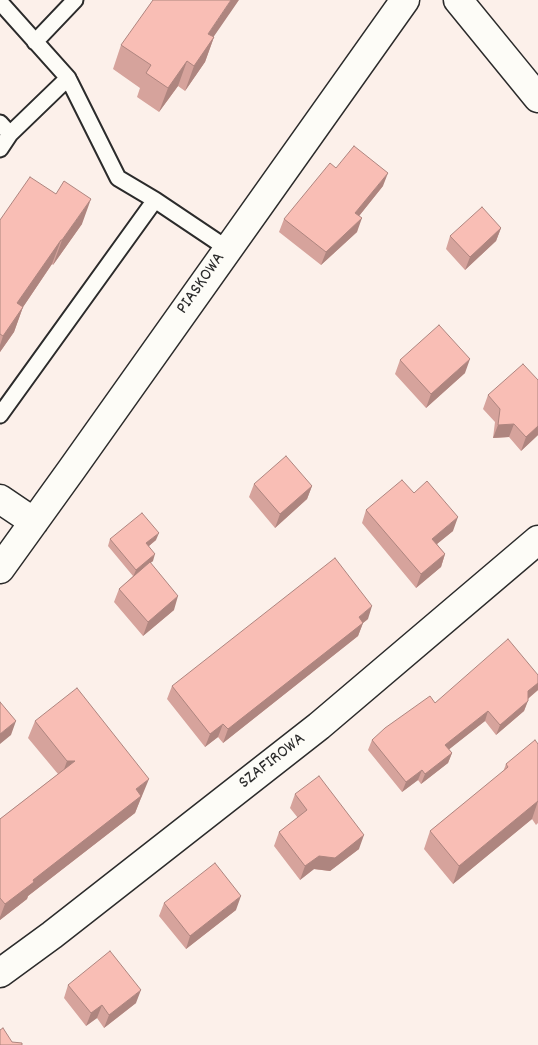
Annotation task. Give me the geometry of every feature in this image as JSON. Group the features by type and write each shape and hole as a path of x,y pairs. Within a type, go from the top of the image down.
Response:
{"street":[{"name":"PIASKOWA","path":"0,569 405,0"},
{"path":"458,0 538,98"},
{"path":"0,499 34,522"},
{"name":"SZAFIROWA","path":"0,973 52,935 319,726 538,540"}],"lane":[{"path":"35,42 76,0"},
{"path":"0,2 68,78 118,178 155,200 228,249"},
{"path":"0,149 5,128 68,78"},
{"path":"0,415 155,200"}],"building":[{"path":"153,0 231,0 208,34 214,37 194,66 187,61 168,88 146,73 151,65 121,45"},
{"path":"354,146 388,173 355,213 362,218 326,252 284,219 330,163 336,168"},
{"path":"30,177 56,194 64,181 91,199 17,303 23,307 3,336 0,334 0,220"},
{"path":"482,207 501,228 470,257 450,236"},
{"path":"439,325 470,359 431,394 400,360"},
{"path":"523,364 538,380 538,426 526,437 514,424 498,425 500,409 488,395"},
{"path":"286,456 312,486 280,514 254,484"},
{"path":"402,480 414,493 427,481 458,517 432,539 445,554 421,574 366,510"},
{"path":"142,513 159,533 146,543 155,554 136,570 110,539"},
{"path":"335,558 372,606 359,617 363,623 228,729 223,724 210,734 172,686"},
{"path":"150,562 178,596 148,622 119,589"},
{"path":"508,639 538,675 538,683 528,691 528,701 500,725 488,711 445,745 452,753 425,774 422,770 406,782 372,740 385,728 430,696 435,703"},
{"path":"77,688 149,779 136,789 141,796 5,904 0,898 0,819 75,761 67,761 35,721"},
{"path":"0,702 16,721 0,734"},
{"path":"535,740 538,744 538,801 459,866 430,831 508,767 506,764"},
{"path":"319,776 364,835 335,858 319,856 305,866 279,832 307,810 295,794"},
{"path":"215,863 241,896 190,936 164,903"},
{"path":"110,951 141,990 109,1015 102,1005 91,1013 68,985"},
{"path":"3,1028 12,1042 22,1043 22,1045 0,1045 0,1030"}]}
